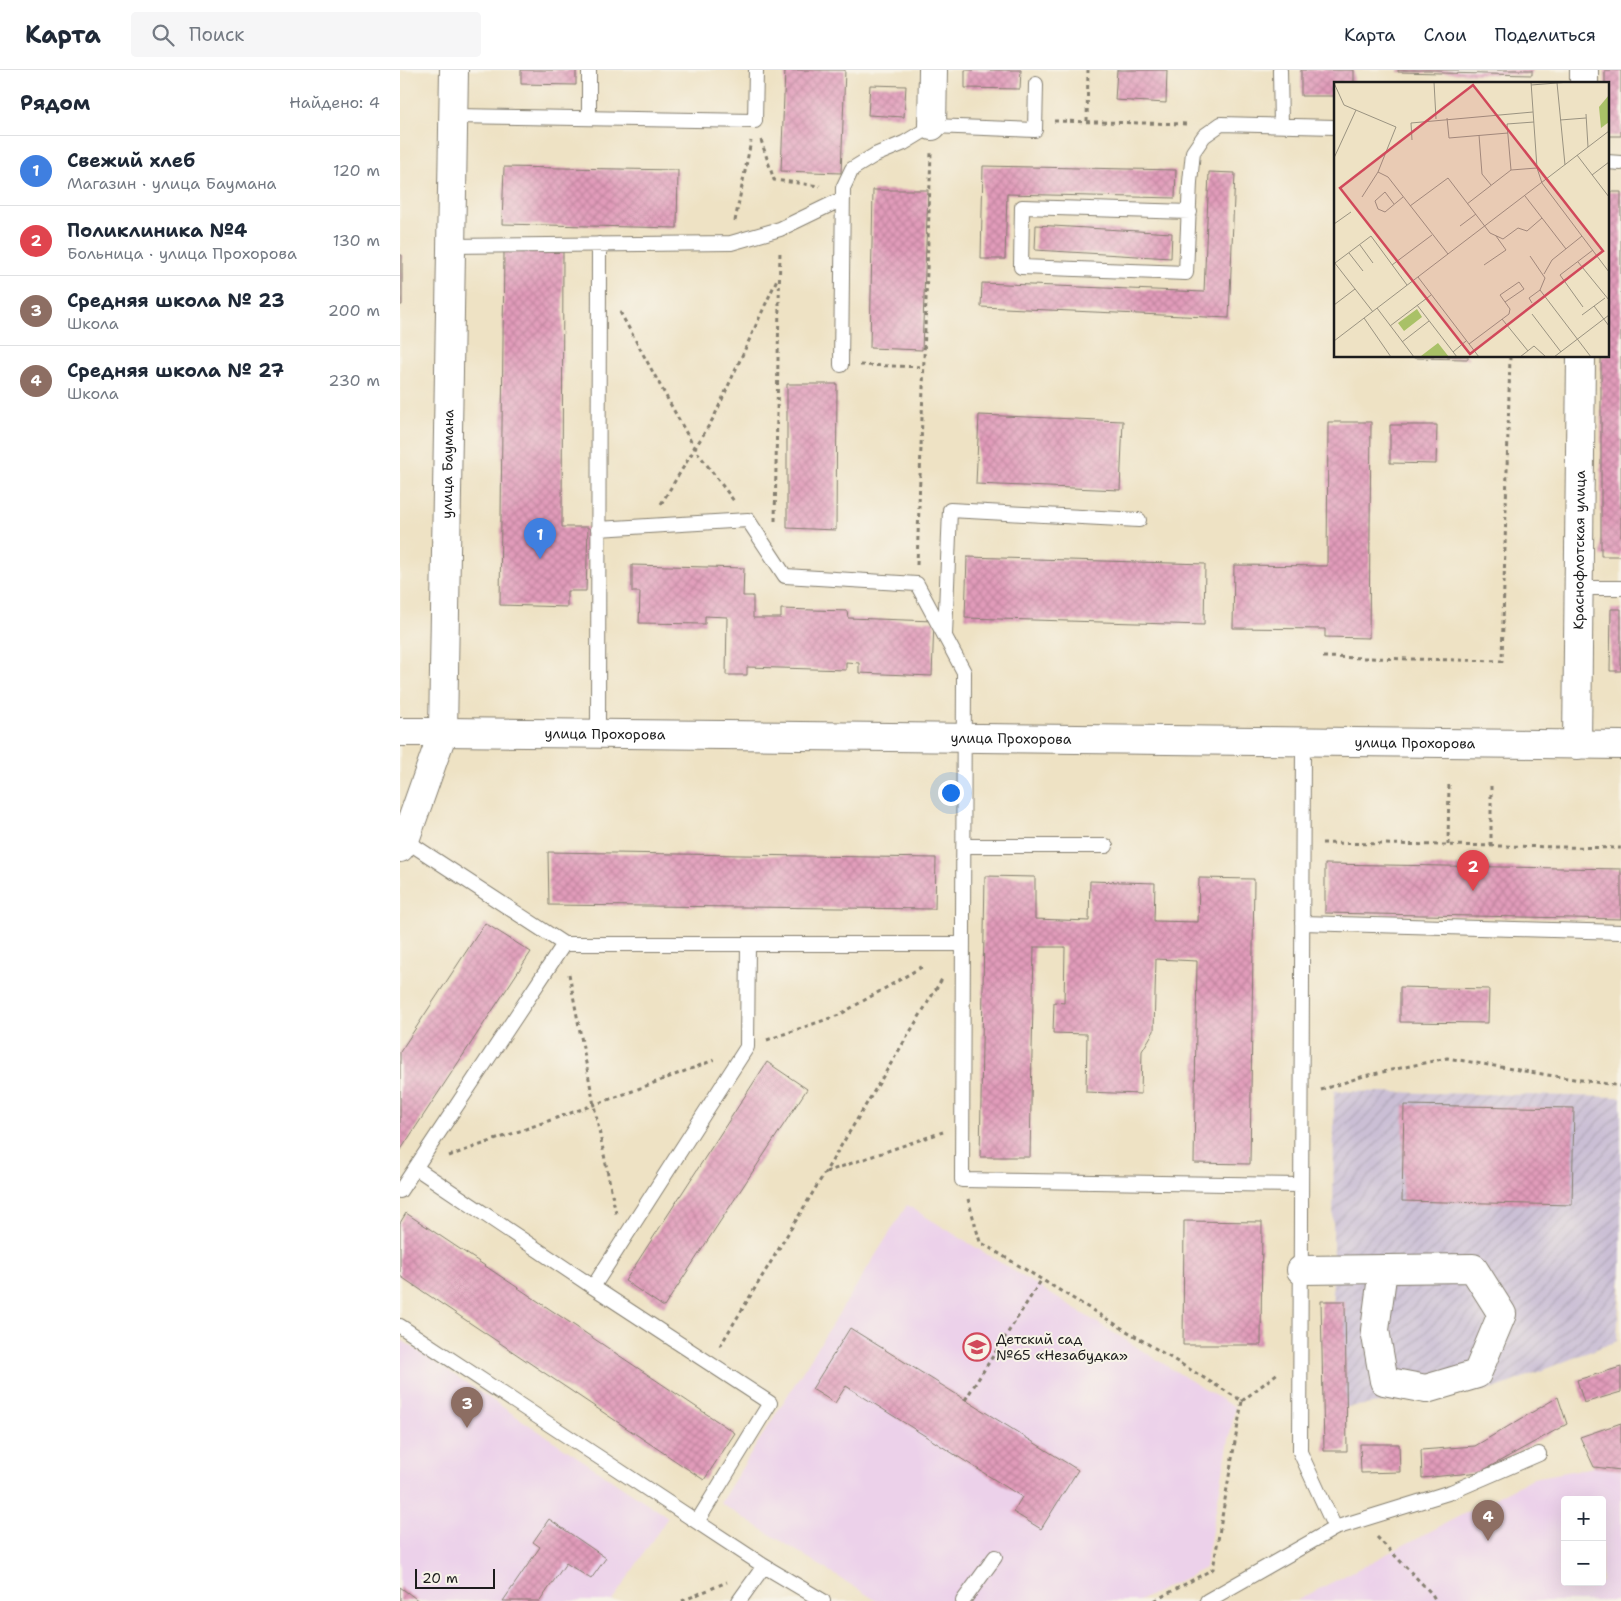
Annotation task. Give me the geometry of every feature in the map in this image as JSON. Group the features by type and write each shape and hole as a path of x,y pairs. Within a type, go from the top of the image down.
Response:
{"street":[{"name":"улица Баумана","path":"403,844 443,732 454,70"},
{"path":"932,126 933,70"},
{"name":"Краснофлотская улица","path":"1577,745 1581,358"},
{"name":"улица Прохорова","path":"400,732 1621,745"},
{"path":"1301,1270 1383,1269 1473,1268 1502,1314 1477,1374 1426,1389 1384,1381 1375,1330 1383,1269"}],"lane":[{"path":"589,117 590,70"},
{"path":"453,116 755,121 756,70"},
{"path":"1280,70 1281,126"},
{"path":"841,365 842,194 852,169 875,154 904,143 932,126 1035,130 1036,84"},
{"path":"1190,212 1022,207 1021,267 1186,273 1190,212 1190,182 1193,152 1204,136 1221,124 1334,128"},
{"path":"1608,162 1621,162"},
{"path":"451,246 731,242 780,229 842,194"},
{"path":"598,734 599,244"},
{"path":"944,636 950,510 1139,520"},
{"path":"598,529 748,520 785,576 917,584 964,672 962,1180 1301,1185"},
{"path":"1579,588 1621,588"},
{"path":"1303,742 1300,1452 1336,1528"},
{"path":"403,844 564,944 963,944"},
{"path":"964,846 1106,846"},
{"path":"1302,924 1621,932"},
{"path":"400,1191 564,944"},
{"path":"592,1287 747,1047 748,944"},
{"path":"416,1168 592,1287 770,1403 697,1522"},
{"path":"400,1326 764,1566 823,1601"},
{"path":"1207,1601 1336,1528 1451,1492 1539,1454"},
{"path":"963,1601 995,1557"},
{"path":"739,1601 764,1566"}],"path":[{"path":"1087,121 1088,70"},
{"path":"1036,120 1221,124"},
{"path":"755,121 774,180 842,194"},
{"path":"731,242 755,121"},
{"path":"917,584 932,126"},
{"path":"774,559 780,229"},
{"path":"599,274 695,449 748,520"},
{"path":"647,526 714,417 780,274"},
{"path":"1323,657 1502,661 1510,358"},
{"path":"841,365 924,367"},
{"path":"1448,846 1449,781"},
{"path":"1491,782 1491,846"},
{"path":"1303,843 1621,848"},
{"path":"564,944 622,1242"},
{"path":"416,1168 838,1015 963,944"},
{"path":"710,1363 963,944"},
{"path":"1302,1096 1364,1076 1447,1058 1621,1086"},
{"path":"825,1172 962,1126"},
{"path":"962,1180 980,1242 1242,1401"},
{"path":"965,1400 1042,1279"},
{"path":"1154,1601 1213,1569 1242,1401 1300,1356"},
{"path":"1360,1520 1432,1594 1436,1601"},
{"path":"682,1601 764,1566"}],"shaded area":[{"path":"1334,1091 1621,1097 1621,1266 1617,1341 1494,1389 1332,1409"},
{"name":"Детский сад №65 «Незабудка»","path":"907,1205 1235,1408 1205,1568 1139,1601 877,1601 720,1503"},
{"path":"400,1339 668,1517 612,1601 400,1601"},
{"path":"1594,1467 1621,1470 1621,1601 1296,1601 1533,1478"}],"building":[{"path":"521,70 576,70 576,85 521,84"},
{"path":"785,70 845,70 841,173 781,171"},
{"path":"965,70 1021,70 1020,89 965,88"},
{"path":"1117,70 1167,70 1166,103 1115,100"},
{"path":"1301,70 1354,70 1354,82 1334,82 1334,96 1301,96"},
{"path":"1398,70 1532,70 1532,75 1398,72"},
{"path":"1605,70 1621,70 1621,136 1608,136 1608,82 1605,82"},
{"path":"870,85 906,86 904,117 868,115"},
{"path":"983,166 1176,170 1175,198 1007,194 1005,259 981,259"},
{"path":"504,167 678,170 677,228 502,224"},
{"path":"1209,172 1235,173 1229,318 981,307 982,283 1204,292"},
{"path":"873,190 928,190 922,350 870,348"},
{"path":"1608,192 1621,192 1621,556 1601,556 1601,358 1608,358"},
{"path":"1036,225 1172,233 1171,258 1035,250"},
{"path":"504,251 563,251 562,527 588,527 586,591 567,591 567,607 500,605"},
{"path":"400,255 402,255 402,305 400,305"},
{"path":"1414,358 1468,358 1468,359"},
{"path":"787,384 837,384 836,530 787,528"},
{"path":"979,415 1123,421 1120,490 976,484"},
{"path":"1328,422 1371,422 1369,638 1325,637 1325,629 1233,628 1234,565 1327,566"},
{"path":"1390,425 1437,425 1436,464 1390,463"},
{"path":"967,557 1205,564 1204,625 965,618"},
{"path":"632,565 744,568 743,596 753,596 753,618 781,618 781,609 847,611 848,618 934,621 932,676 859,673 859,663 846,662 846,670 747,667 747,675 726,675 727,617 705,616 705,624 639,623 640,592 632,592"},
{"path":"1611,609 1621,609 1621,671 1610,671"},
{"path":"548,852 936,858 935,909 549,905"},
{"path":"1325,864 1621,869 1621,919 1325,913"},
{"path":"985,876 1035,877 1035,919 1089,921 1090,881 1155,883 1154,921 1198,922 1199,878 1254,879 1250,1164 1194,1163 1197,961 1156,959 1154,1031 1142,1051 1141,1094 1086,1092 1087,1034 1053,1033 1054,1002 1064,1003 1065,947 1034,947 1030,1157 980,1157"},
{"path":"485,923 531,952 400,1151 400,1052"},
{"path":"1400,987 1489,989 1488,1023 1400,1022"},
{"path":"767,1062 807,1089 664,1307 625,1281"},
{"path":"1404,1105 1574,1108 1572,1205 1402,1201"},
{"path":"406,1213 735,1433 704,1480 400,1276 400,1223"},
{"path":"1184,1221 1262,1222 1261,1345 1183,1345"},
{"path":"1321,1301 1345,1301 1347,1451 1324,1451"},
{"path":"850,1328 1078,1470 1041,1529 1013,1512 1022,1497 846,1386 835,1403 812,1389"},
{"path":"1621,1367 1621,1392 1584,1403 1577,1380"},
{"path":"1558,1397 1567,1424 1480,1472 1422,1478 1421,1450 1475,1446"},
{"path":"1621,1423 1621,1470 1594,1467 1580,1437"},
{"path":"1360,1444 1399,1444 1400,1472 1361,1473"},
{"path":"549,1519 606,1558 591,1579 566,1563 540,1601 503,1601 540,1547 533,1542"},
{"path":"400,1587 419,1601 400,1601"}],"place":[{"name":"Свежий хлеб","path":"540,559"},
{"name":"Поликлиника №4","path":"1473,891"},
{"name":"Детский сад №65 «Незабудка»","path":"977,1347"},
{"name":"Средняя школа № 23","path":"467,1428"},
{"name":"Средняя школа № 27","path":"1488,1541"}]}
